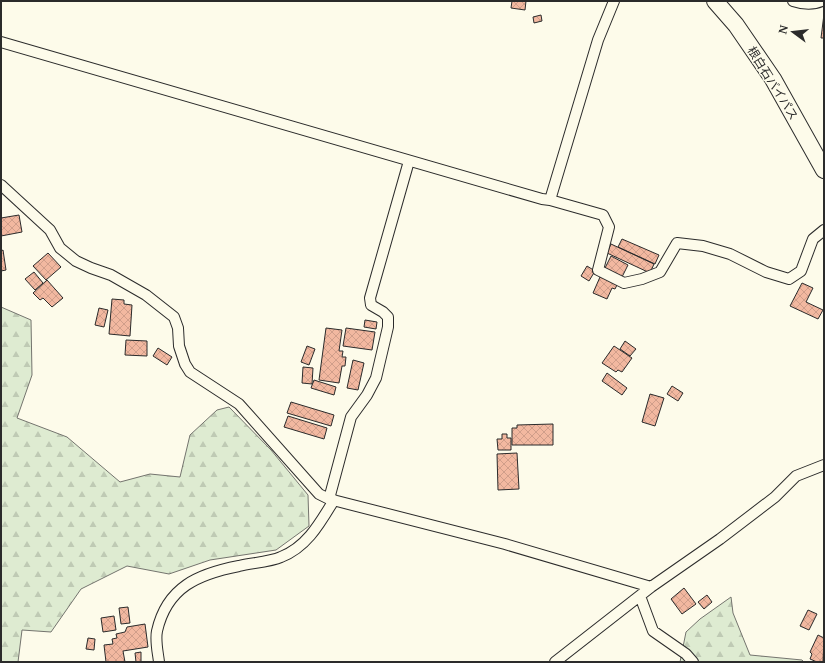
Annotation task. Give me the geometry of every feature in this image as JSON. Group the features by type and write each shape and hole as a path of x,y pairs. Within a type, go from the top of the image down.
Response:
{"highway":[{"name":"根白石バイパス","path":"715,1 736,25 773,79 824,170"}],"street":[{"path":"550,200 598,40 614,1"},
{"path":"793,1 799,3 816,4 822,1"},
{"path":"1,42 409,161 603,215 609,227 598,270 624,283 642,279 660,272 677,243 703,246 730,254 766,272 789,279 801,270 813,238 824,230"},
{"path":"159,662 157,633 163,611 178,590 200,576 281,557 303,543 318,527 331,500 351,416 367,395 376,378 388,327 388,317 383,312 371,305 370,298 409,161"},
{"path":"1,185 50,230 60,248 76,261 111,275 129,285 174,318 178,328 179,346 185,364 190,372 239,404 319,494 331,500 505,544 651,587"},
{"path":"555,662 651,587 720,539 775,497 796,476 824,465"},
{"path":"640,596 653,631 686,654 693,662"}],"green space":[{"path":"1,307 31,320 32,375 17,418 67,437 120,482 150,474 180,477 190,435 217,410 229,407 271,450 308,495 309,526 276,550 210,560 169,574 127,566 81,589 51,632 22,630 18,662 1,662"},
{"path":"731,597 733,613 750,655 802,660 804,662 680,662 686,632 700,619"}],"building":[{"path":"512,1 526,1 525,10 511,8"},
{"path":"824,14 824,38 821,38"},
{"path":"541,15 542,21 534,23 533,17"},
{"path":"19,215 22,232 1,236 1,218"},
{"path":"622,239 659,255 655,264 618,247"},
{"path":"611,244 654,264 650,273 607,253"},
{"path":"3,250 6,270 1,271 1,251"},
{"path":"48,253 61,267 46,280 33,266"},
{"path":"611,256 628,265 621,279 604,270"},
{"path":"587,266 595,271 589,281 581,276"},
{"path":"34,272 43,283 35,290 25,279"},
{"path":"600,277 605,277 618,283 615,289 612,288 607,299 593,293"},
{"path":"47,280 63,298 52,307 43,298 40,300 33,293"},
{"path":"802,283 813,288 806,302 823,310 818,319 790,306"},
{"path":"112,299 124,300 124,304 132,305 130,336 109,334"},
{"path":"99,308 108,310 104,327 95,325"},
{"path":"365,320 377,322 376,329 364,327"},
{"path":"326,328 342,330 339,351 343,351 342,357 346,357 345,366 342,366 339,383 319,380"},
{"path":"346,328 375,332 372,350 343,346"},
{"path":"126,340 147,341 147,356 125,355"},
{"path":"625,341 636,349 630,356 620,349"},
{"path":"307,346 315,349 309,365 301,362"},
{"path":"614,346 632,358 622,372 618,370 616,372 602,363"},
{"path":"158,348 172,357 167,365 153,356"},
{"path":"353,360 364,363 358,390 347,388"},
{"path":"303,367 313,368 312,384 302,383"},
{"path":"607,373 627,388 622,395 602,381"},
{"path":"314,380 336,387 334,395 311,388"},
{"path":"672,386 683,393 678,401 667,394"},
{"path":"650,394 664,398 655,426 642,422"},
{"path":"291,402 334,415 331,426 287,413"},
{"path":"288,416 327,428 324,439 284,427"},
{"path":"553,424 553,445 512,445 512,428 517,428 517,425"},
{"path":"502,434 507,434 507,438 511,438 511,450 498,450 497,439 502,439"},
{"path":"517,453 519,489 498,490 497,454"},
{"path":"684,588 696,604 682,614 671,599"},
{"path":"707,595 712,602 704,609 698,602"},
{"path":"128,607 130,623 121,624 119,608"},
{"path":"808,610 817,614 809,630 800,626"},
{"path":"114,616 116,630 103,632 101,618"},
{"path":"145,624 148,647 123,651 125,662 106,662 104,645 113,644 112,639 117,638 116,634 125,632 127,627"},
{"path":"818,635 824,638 823,662 817,662 810,659 812,654 810,652"},
{"path":"88,638 95,639 94,650 86,649"},
{"path":"141,652 141,662 136,662 135,653"}]}
